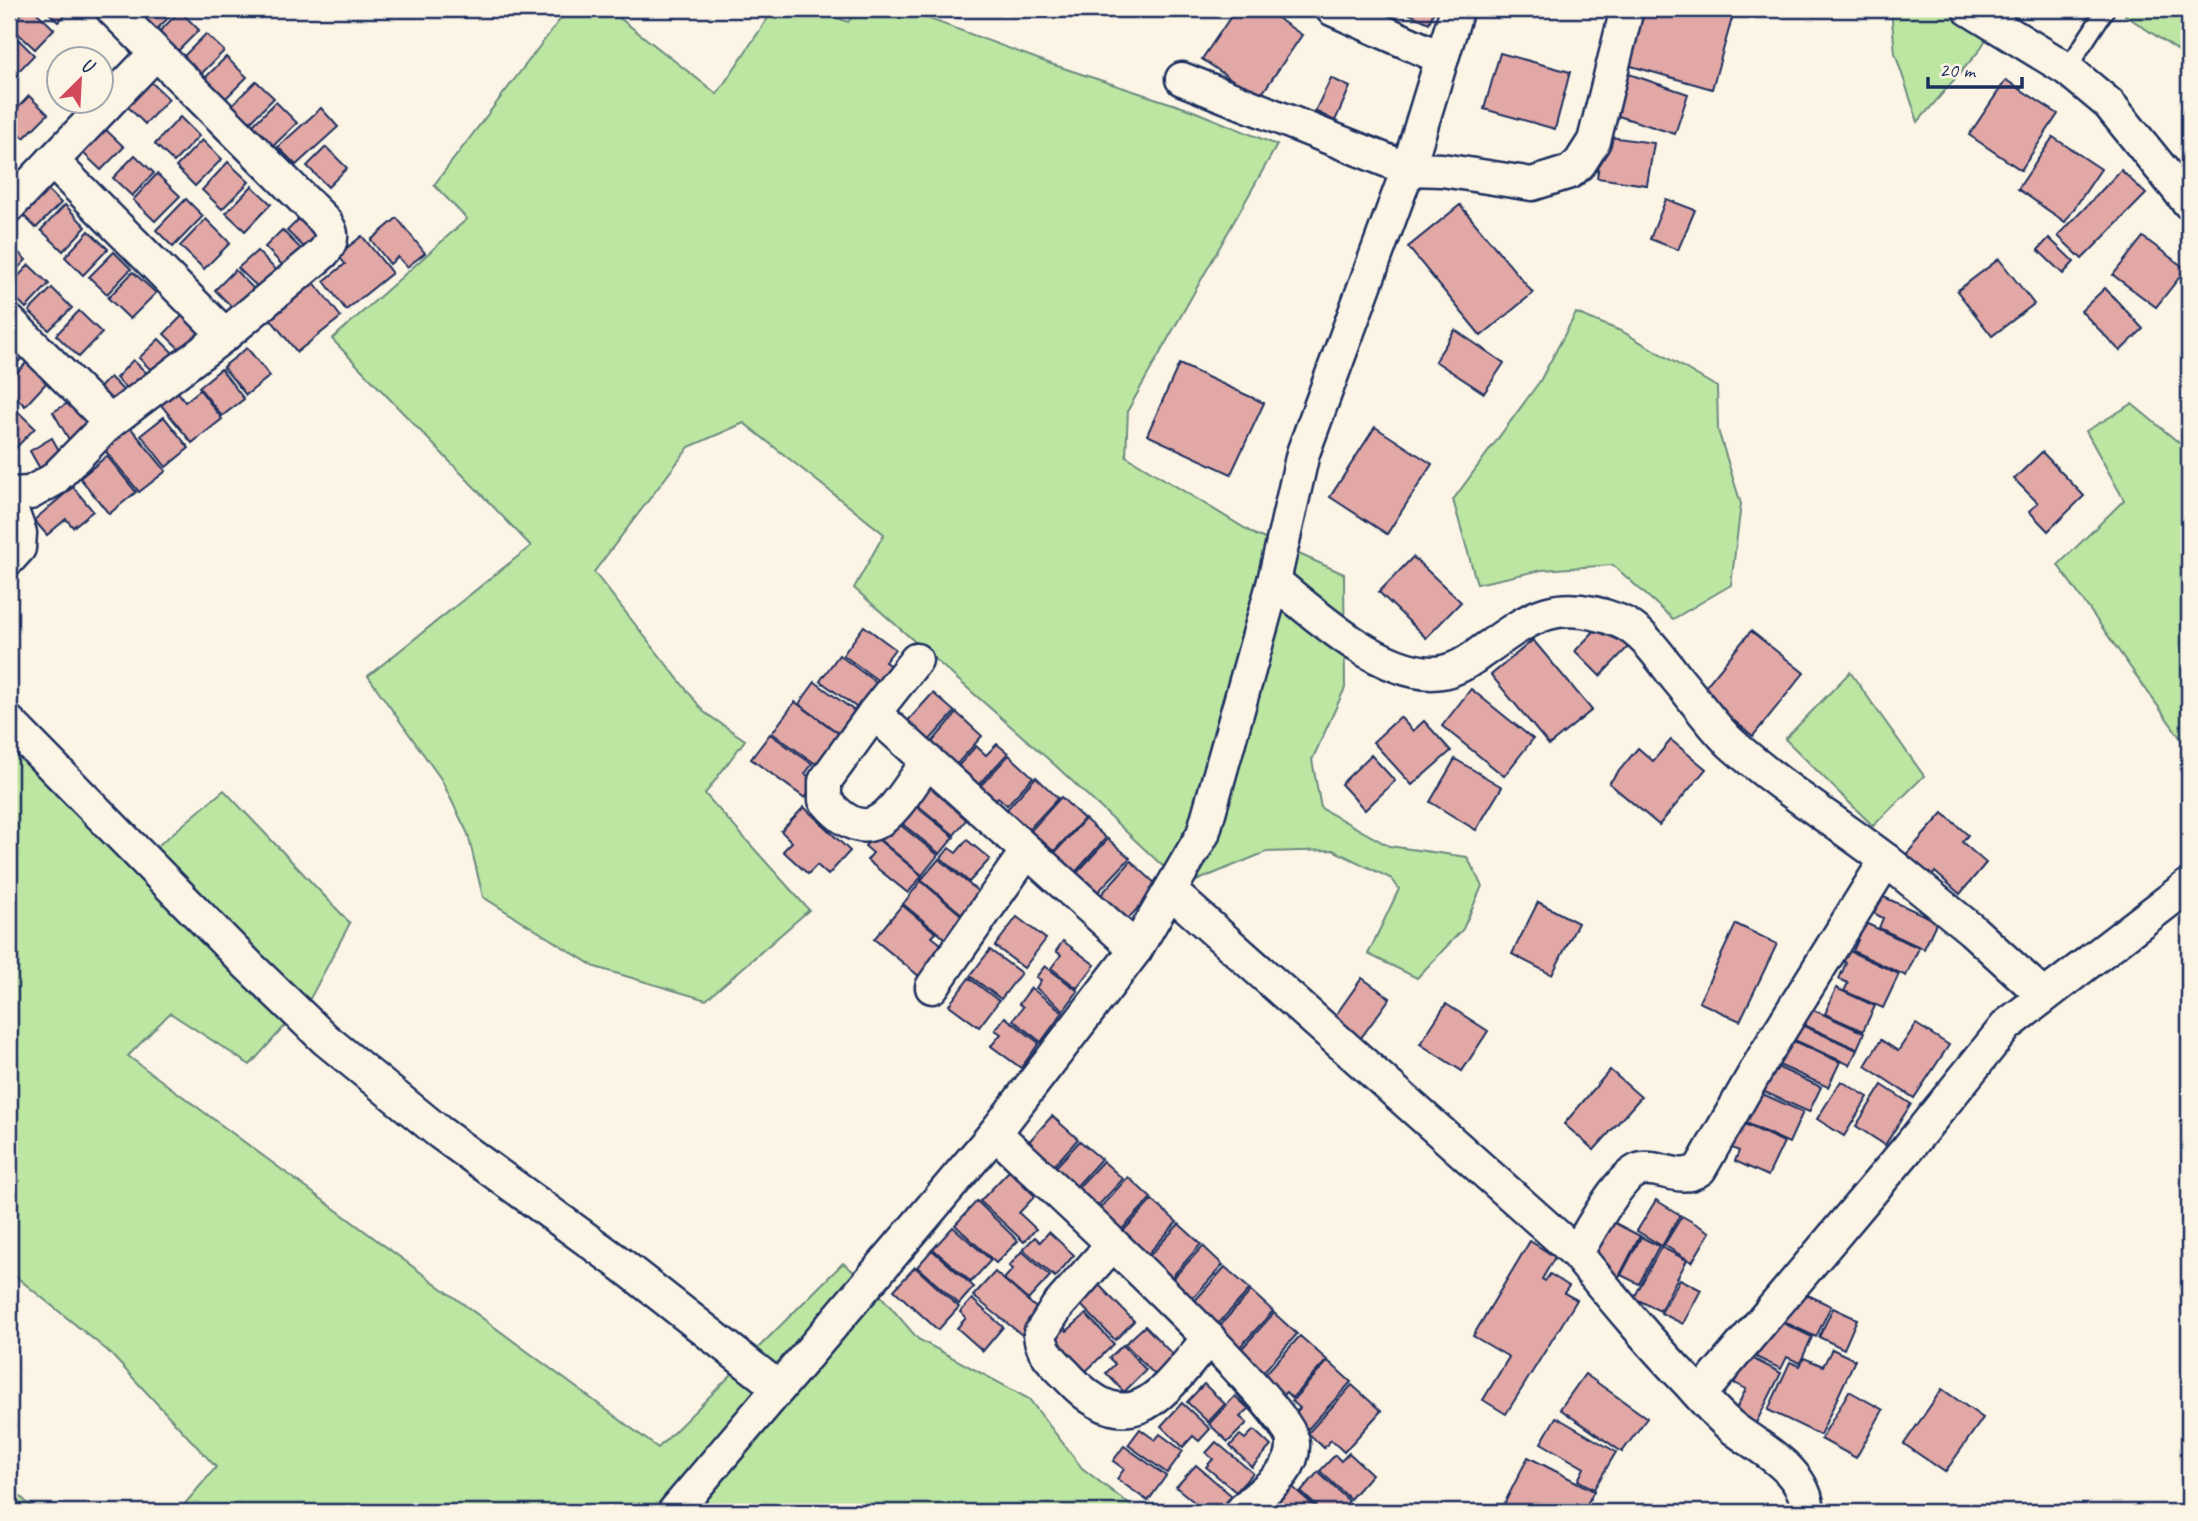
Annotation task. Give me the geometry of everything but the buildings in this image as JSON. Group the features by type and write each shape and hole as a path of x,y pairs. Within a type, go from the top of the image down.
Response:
{"street":[{"path":"9,494 30,493 53,480 110,422 225,335 323,253 331,241 331,229 111,9"},
{"path":"1332,9 1442,58"},
{"path":"674,1512 995,1133 1136,949 1203,834 1273,581 1303,453 1408,169 1457,9"},
{"path":"1182,79 1408,169 1442,170 1532,184 1570,172 1580,163 1594,141 1627,9"},
{"path":"1969,9 2067,69 2109,104 2189,202"},
{"path":"9,206 155,54"},
{"path":"52,161 225,335"},
{"path":"9,321 110,422"},
{"path":"9,503 20,533 19,548 9,559"},
{"path":"1273,581 1316,617 1368,652 1403,668 1433,673 1463,666 1526,620 1554,610 1584,610 1622,622 1648,645 1732,744 1886,860 1972,930 2044,996"},
{"path":"916,660 825,781 825,800 839,814 861,828 880,822 928,761"},
{"path":"874,713 1136,949"},
{"path":"9,722 249,966 326,1039 439,1132 622,1265 779,1388"},
{"path":"932,986 1027,851"},
{"path":"1576,1253 1620,1186 1634,1172 1651,1169 1688,1175 1700,1169 1765,1055 1886,860"},
{"path":"1700,1395 1908,1148 2007,1025 2189,885"},
{"path":"1170,891 1576,1253 1646,1338 1700,1395 1731,1426 1780,1460 1802,1488 1808,1512"},
{"path":"995,1133 1209,1338 1269,1402 1291,1431 1294,1443 1284,1471 1241,1512"},
{"path":"1112,1245 1057,1307 1040,1334 1043,1349 1080,1390 1098,1404 1113,1410 1139,1409 1162,1392 1209,1338"}],"lane":[{"path":"2067,69 2106,9"}],"green space":[{"path":"568,9 608,9 717,94 774,9 816,9 848,22 858,9 903,9 1051,64 1191,110 1277,145 1128,410 1126,456 1256,535 1344,574 1345,688 1312,760 1321,808 1389,846 1467,857 1482,886 1463,929 1417,978 1368,954 1399,889 1392,879 1333,850 1266,852 1184,886 1056,766 854,588 884,534 744,423 689,447 594,572 704,712 745,740 705,794 809,910 706,1000 595,967 483,897 468,834 441,779 368,676 531,546 332,339 467,219 434,185"},
{"path":"1891,9 2004,9 1979,51 1918,122 1895,53"},
{"path":"2130,9 2189,9 2189,58 2125,15"},
{"path":"1576,313 1623,332 1717,387 1718,430 1741,504 1731,585 1673,619 1613,565 1542,570 1477,584 1453,500 1540,381"},
{"path":"2132,404 2189,451 2189,750 2058,565 2124,500 2086,431"},
{"path":"1850,672 1924,776 1873,826 1785,739"},
{"path":"14,704 56,753 153,850 224,790 350,923 311,997 250,1065 170,1013 128,1056 658,1448 843,1263 875,1289 918,1339 1029,1399 1082,1468 1139,1512 178,1512 216,1467 108,1351 9,1271 9,1194 20,1181 9,1173 9,708"},
{"path":"9,1486 37,1512 9,1512"}]}
